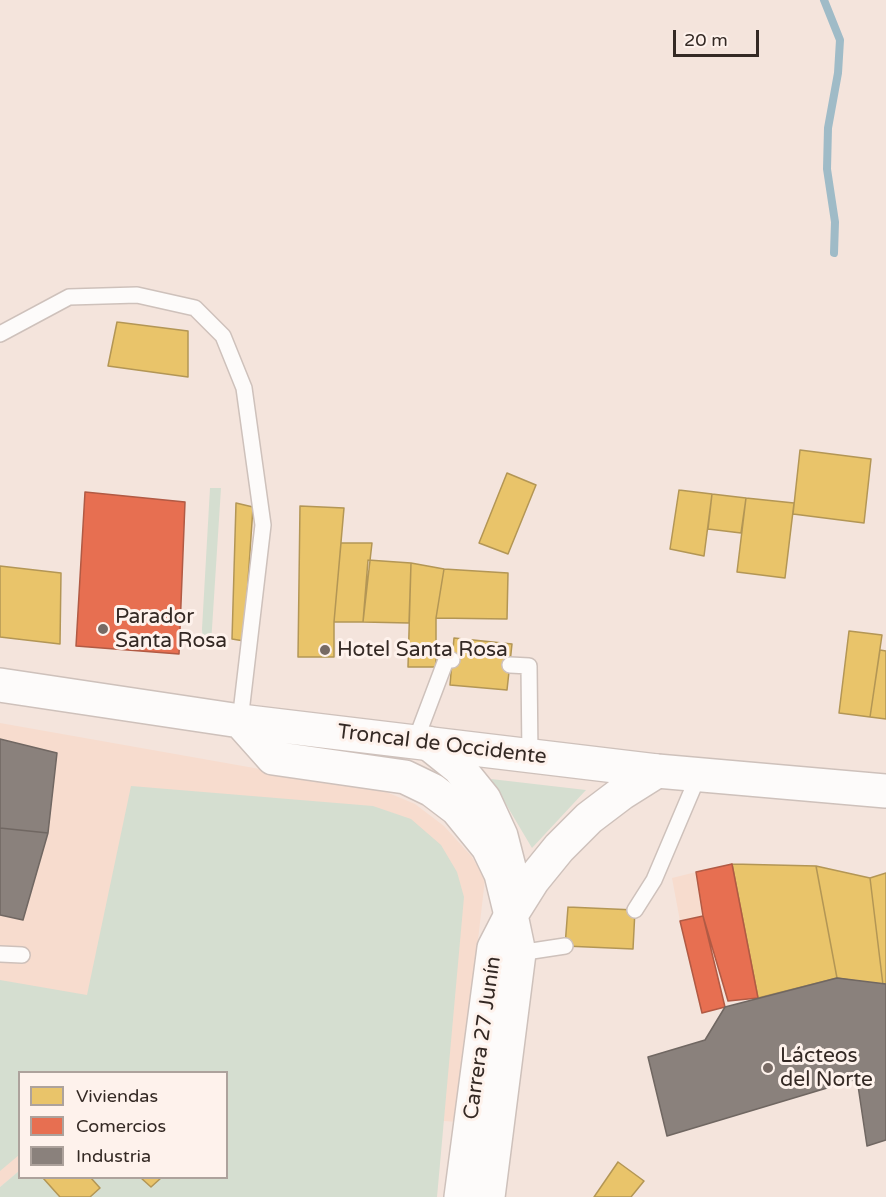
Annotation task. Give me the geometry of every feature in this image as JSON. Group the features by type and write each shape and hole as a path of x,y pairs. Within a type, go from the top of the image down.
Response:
{"main road":[{"name":"Troncal de Occidente","path":"0,685 240,721 530,756 657,771 886,791"},
{"path":"240,721 273,758 405,777 432,790 457,809 488,847 501,874 510,915"},
{"path":"421,742 459,768 484,799 501,836 511,875 510,915"},
{"path":"510,915 533,880 589,818 622,793 657,771"},
{"name":"Carrera 27 Junín","path":"488,1197 519,953 510,915"},
{"name":"Carrera 27 Junín","path":"461,1197 495,948 510,915"}],"lane":[{"path":"0,334 69,297 138,295 195,308 223,336 244,387 263,525 240,721"},
{"path":"421,742 446,660 452,660"},
{"path":"510,665 529,666 530,756"},
{"path":"635,910 654,880 699,774"},
{"path":"519,953 566,946"},
{"path":"0,954 22,955"}],"shaded area":[{"path":"0,723 384,791 415,804 444,826 472,857 485,879 457,1122 228,1104 228,1071 18,1071 18,1172 0,1187"},
{"path":"696,872 703,916 680,921 672,878"}],"green space":[{"path":"210,488 221,488 211,644 203,642 202,629"},
{"path":"491,779 586,790 532,848"},
{"path":"131,786 373,806 411,819 441,845 457,872 464,897 437,1197 0,1197 0,1187 18,1172 18,1179 228,1179 228,1071 18,1071 18,1156 0,1171 0,980 87,995"}],"building: Viviendas":[{"path":"117,322 188,331 188,377 108,366"},
{"path":"800,450 871,459 864,523 793,514"},
{"path":"507,473 536,485 508,554 479,543"},
{"path":"679,490 712,494 704,556 670,549"},
{"path":"712,494 746,498 741,533 708,529"},
{"path":"746,498 794,503 785,578 737,572"},
{"path":"236,503 253,507 244,641 232,639"},
{"path":"300,506 344,508 334,622 334,657 298,657"},
{"path":"341,543 372,543 363,622 334,622"},
{"path":"368,560 411,563 409,623 363,622"},
{"path":"411,563 444,569 436,618 436,667 408,667"},
{"path":"0,566 61,573 60,644 0,637"},
{"path":"444,569 508,573 507,619 436,618"},
{"path":"849,631 882,635 870,717 839,713"},
{"path":"454,638 512,644 507,690 450,685"},
{"path":"880,650 886,651 886,719 870,717"},
{"path":"732,864 816,866 837,978 758,998"},
{"path":"816,866 870,878 883,985 837,978"},
{"path":"886,873 886,984 883,985 870,878"},
{"path":"568,907 635,910 633,949 565,946"},
{"path":"618,1162 644,1181 631,1197 594,1197"},
{"path":"44,1179 92,1179 100,1188 90,1197 60,1197"},
{"path":"142,1179 160,1179 151,1187"}],"building: Comercios":[{"path":"85,492 185,502 179,654 76,646"},
{"path":"732,864 758,998 728,1001 703,916 696,872"},
{"path":"703,916 725,1007 702,1013 680,921"}],"building: Industria":[{"path":"0,739 57,753 48,833 0,828"},
{"path":"0,828 48,833 23,920 0,915"},
{"name":"Lácteos del Norte","path":"837,978 886,984 886,1140 867,1146 857,1079 667,1136 648,1057 705,1040 725,1007"}],"waterway":[{"path":"824,0 840,40 838,73 828,128 827,169 835,222 834,253"}],"place":[{"name":"Parador Santa Rosa","path":"103,629"},
{"name":"Hotel Santa Rosa","path":"325,650"},
{"name":"Lácteos del Norte","path":"768,1068"}]}
